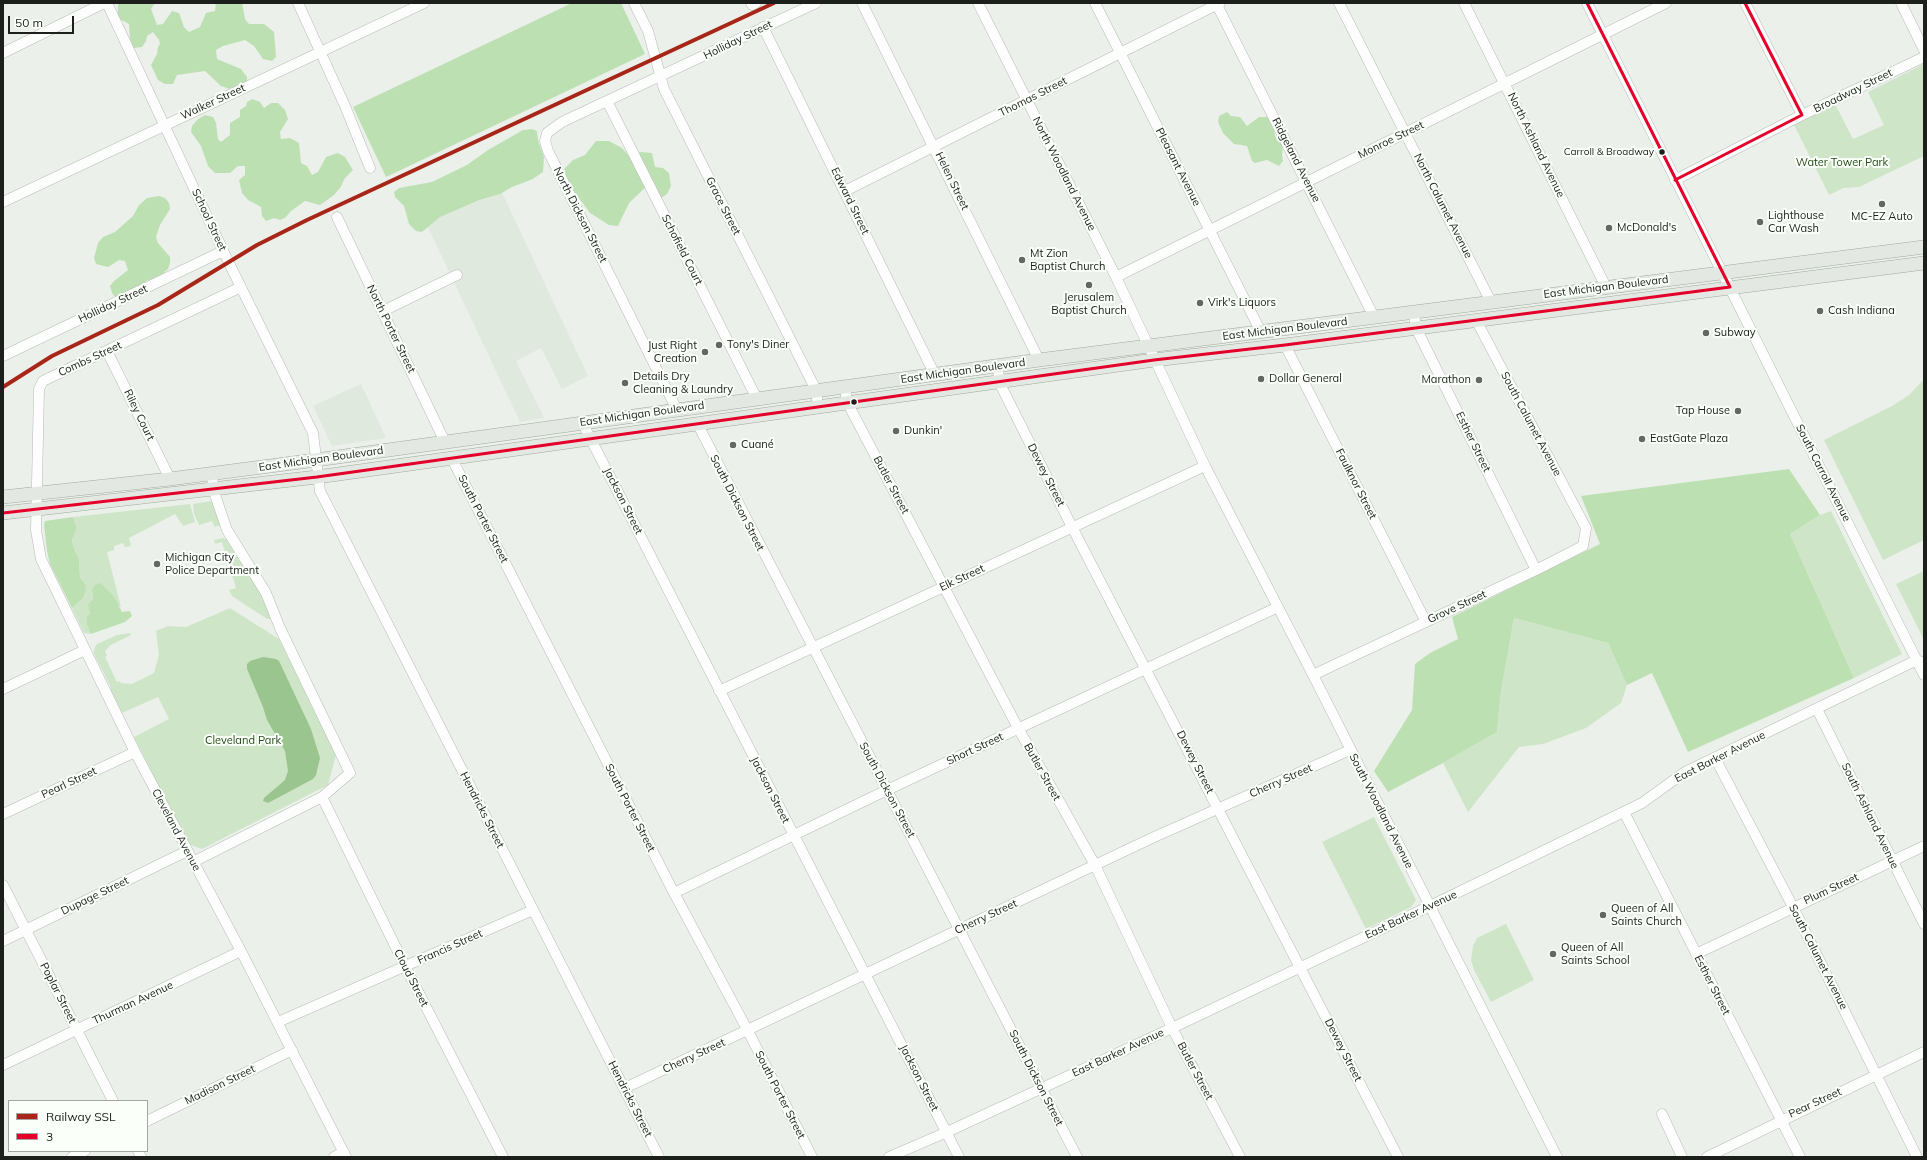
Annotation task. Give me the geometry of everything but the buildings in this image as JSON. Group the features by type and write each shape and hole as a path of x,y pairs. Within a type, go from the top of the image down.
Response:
{"main road":[{"name":"East Michigan Boulevard","path":"3,497 212,474 1039,360 1924,247"},
{"name":"East Michigan Boulevard","path":"3,513 317,476 1154,360 1285,345 1924,263"}],"street":[{"path":"3,53 104,3"},
{"name":"School Street","path":"107,3 223,251 313,433 316,460"},
{"path":"298,3 321,52 370,168"},
{"name":"Walker Street","path":"3,202 424,3"},
{"name":"Grace Street","path":"634,3 648,32 664,89 816,390 818,406"},
{"name":"Holliday Street","path":"660,77 816,3"},
{"name":"Helen Street","path":"862,3 935,146 1039,360"},
{"name":"North Woodland Avenue","path":"978,3 1116,277 1154,360"},
{"name":"Pleasant Avenue","path":"1095,3 1261,332"},
{"name":"North Calumet Avenue","path":"1339,3 1491,302"},
{"name":"North Ashland Avenue","path":"1464,3 1606,287"},
{"name":"South Carroll Avenue","path":"1587,3 1675,180 1920,661 1924,675"},
{"name":"Monroe Street","path":"1116,277 1666,3"},
{"path":"1745,3 1802,115"},
{"path":"1901,3 1924,50"},
{"name":"Thomas Street","path":"845,191 1218,4"},
{"name":"Ridgeland Avenue","path":"1218,4 1374,317"},
{"name":"Edward Street","path":"763,27 935,375"},
{"name":"Broadway Street","path":"1675,180 1802,115 1924,57"},
{"name":"North Dickson Street","path":"660,77 553,127 547,133 546,142 548,151 677,410"},
{"name":"Schofield Court","path":"607,101 757,399"},
{"name":"North Porter Street","path":"337,217 445,442"},
{"name":"Holliday Street","path":"3,356 223,251"},
{"path":"383,311 457,275"},
{"name":"Combs Street","path":"38,494 39,389 43,381 241,287"},
{"name":"Esther Street","path":"1414,313 1416,328 1536,570"},
{"name":"South Calumet Avenue","path":"1476,320 1586,528"},
{"name":"Faulknor Street","path":"1285,345 1426,622"},
{"name":"Riley Court","path":"107,351 170,479"},
{"name":"South Woodland Avenue","path":"1154,360 1205,466 1313,675 1557,1157"},
{"name":"Dewey Street","path":"998,366 999,382 1072,527 1220,809 1398,1157"},
{"name":"Butler Street","path":"845,387 847,402 1018,728 1095,865 1172,1028 1240,1157"},
{"name":"Jackson Street","path":"582,422 719,691 867,974 959,1157"},
{"name":"South Dickson Street","path":"697,423 812,648 960,929 1077,1157"},
{"name":"South Porter Street","path":"451,457 674,893 748,1031 812,1157"},
{"name":"Hendricks Street","path":"316,460 320,491 659,1157"},
{"name":"Elk Street","path":"719,691 1205,466"},
{"path":"193,862 322,797 350,773 280,628 266,593 227,530 213,489 212,474"},
{"name":"Cleveland Avenue","path":"38,494 36,530 41,559 135,752 278,1022 345,1155"},
{"name":"Grove Street","path":"1313,675 1536,570 1583,546 1586,528"},
{"name":"Short Street","path":"674,893 1146,667 1278,607"},
{"path":"3,689 85,650"},
{"name":"East Barker Avenue","path":"889,1157 947,1132 1172,1028 1430,906 1624,812 1655,795 1685,772 1920,661"},
{"name":"South Ashland Avenue","path":"1817,709 1924,924"},
{"name":"Cherry Street","path":"625,1088 748,1031 1152,838 1350,750"},
{"name":"Pearl Street","path":"3,814 135,752"},
{"name":"South Calumet Avenue","path":"1715,758 1793,907 1917,1157"},
{"name":"Cloud Street","path":"322,797 405,966 503,1157"},
{"name":"Esther Street","path":"1624,812 1800,1157"},
{"name":"Plum Street","path":"1696,954 1924,846"},
{"name":"Dupage Street","path":"3,941 187,851"},
{"name":"Poplar Street","path":"3,885 112,1100"},
{"name":"Francis Street","path":"278,1022 533,910"},
{"name":"Thurman Avenue","path":"3,1065 241,951"},
{"name":"Madison Street","path":"148,1121 292,1050"},
{"name":"Pear Street","path":"1707,1157 1924,1052"},
{"path":"1662,1114 1682,1157"},
{"path":"72,1157 83,1152"},
{"path":"334,1157 345,1155"}],"shaded area":[{"path":"118,3 155,3 151,9 157,25 163,24 172,11 179,13 184,27 189,32 200,27 206,13 215,11 216,3 242,3 245,19 249,24 264,24 274,32 276,57 272,61 263,59 254,46 245,40 223,46 216,50 217,59 241,69 247,77 247,83 240,87 230,89 221,86 205,71 177,75 173,84 165,84 158,80 151,65 157,54 160,44 159,40 153,32 147,36 142,47 134,48 130,39 129,24 118,18"},
{"path":"572,3 621,3 645,54 386,177 353,107"},
{"path":"252,99 260,102 264,108 271,103 278,103 285,110 288,119 280,132 281,139 290,138 299,143 301,163 307,166 312,175 318,172 326,157 338,153 345,157 353,170 345,178 340,188 334,195 320,205 305,201 291,211 285,218 280,220 274,218 266,221 262,216 261,207 248,200 242,193 239,180 245,175 245,166 238,166 230,173 215,173 208,166 201,146 191,132 192,126 198,119 205,115 213,117 216,123 218,139 221,142 230,135 230,123 240,117 240,110"},
{"path":"1227,112 1231,116 1240,117 1247,126 1259,117 1268,117 1273,125 1275,136 1283,145 1283,161 1279,166 1267,160 1255,163 1252,161 1247,146 1234,144 1223,133 1218,122 1219,116"},
{"path":"532,129 537,131 538,140 544,157 543,172 533,179 512,187 500,194 479,200 440,217 422,232 416,231 409,224 404,206 395,197 394,192 399,188 432,182 467,165 488,150 523,130"},
{"path":"596,141 609,141 622,148 629,156 641,152 652,153 655,167 663,168 669,173 671,186 667,194 661,198 648,185 629,203 618,226 609,225 590,213 566,181 564,169 573,160 585,155"},
{"path":"499,186 588,376 562,389 541,348 516,361 544,418 520,422 426,223"},
{"path":"159,196 165,198 169,203 170,209 160,225 156,237 158,243 170,257 168,269 158,278 148,280 124,296 118,298 113,295 110,286 128,270 125,261 119,260 108,267 96,264 94,258 98,243 103,237 115,232 133,216 139,205 147,198"},
{"path":"361,384 386,438 332,446 313,406"},
{"path":"1789,469 1820,515 1790,534 1854,678 1688,752 1652,673 1627,685 1608,643 1514,618 1501,691 1497,732 1388,792 1374,771 1412,710 1415,664 1430,653 1458,639 1452,617 1600,544 1581,496"},
{"path":"73,517 77,528 72,540 73,546 79,559 80,577 85,584 86,590 83,598 72,608 50,564 44,525 45,521"},
{"path":"99,583 103,585 115,598 122,612 130,611 132,616 125,622 91,634 87,625 87,617 90,613 88,605 93,599 92,590 95,585"},
{"path":"263,657 276,659 279,661 311,729 320,758 316,775 313,779 268,803 263,801 264,798 285,780 288,771 285,751 267,720 247,669 247,664 250,661"}],"green space":[{"name":"Water Tower Park","path":"1924,64 1924,156 1859,187 1844,188 1829,195 1794,125 1835,104 1853,139 1884,125 1868,92"},
{"path":"1924,379 1924,540 1883,560 1824,440 1892,406 1909,395"},
{"path":"211,501 221,525 215,527 212,521 199,525 194,514 193,504"},
{"path":"190,504 195,522 183,526 175,514 129,538 131,546 125,547 123,543 114,546 114,550 107,552 121,607 116,604 115,598 92,590 93,599 87,625 91,634 84,633 72,608 83,598 85,584 80,577 79,559 73,546 72,540 77,528 73,517"},
{"path":"1831,511 1902,654 1854,678 1790,534 1820,515"},
{"path":"223,538 227,540 261,592 272,619 267,619 232,596 229,590 236,588 222,542 215,544 214,540"},
{"path":"1924,571 1924,640 1896,584"},
{"name":"Cleveland Park","path":"230,608 279,639 336,755 328,785 202,849 188,844 134,737 169,719 158,697 122,713 110,688 111,687 94,654 94,649 97,644 117,635 130,633 131,635 111,645 105,651 107,656 105,657 117,682 120,681 121,683 132,684 154,673 159,655 156,631 168,626 186,627"},
{"path":"1514,618 1608,643 1627,685 1621,703 1586,728 1543,744 1519,747 1468,812 1443,763 1497,732 1501,691"},
{"path":"1374,817 1416,900 1411,907 1366,929 1322,842"},
{"path":"1506,924 1534,980 1491,1002 1474,970 1471,960 1473,946 1477,938"}],"rail line":[{"name":"SSL","path":"3,387 52,356 158,305 257,245 307,220 774,3"}],"transit line":[{"name":"3","path":"3,513 317,477 1154,360 1285,345 1730,287 1587,3"},
{"name":"3","path":"1675,180 1802,115 1745,3"}],"place":[{"name":"Carroll & Broadway","path":"1662,152"},
{"name":"MC-EZ Auto","path":"1882,204"},
{"name":"Lighthouse Car Wash","path":"1760,222"},
{"name":"McDonald's","path":"1609,228"},
{"name":"Mt Zion Baptist Church","path":"1022,260"},
{"name":"Jerusalem Baptist Church","path":"1089,285"},
{"name":"Virk's Liquors","path":"1200,303"},
{"name":"Cash Indiana","path":"1820,311"},
{"name":"Subway","path":"1706,333"},
{"name":"Tony's Diner","path":"719,345"},
{"name":"Just Right Creation","path":"705,352"},
{"name":"Dollar General","path":"1261,379"},
{"name":"Marathon","path":"1479,380"},
{"name":"Details Dry Cleaning & Laundry","path":"625,383"},
{"name":"Tap House","path":"1738,411"},
{"name":"Dunkin'","path":"896,431"},
{"name":"EastGate Plaza","path":"1642,439"},
{"name":"Cuané","path":"733,445"},
{"name":"Michigan City Police Department","path":"157,564"},
{"name":"Queen of All Saints Church","path":"1603,915"},
{"name":"Queen of All Saints School","path":"1553,954"}]}
